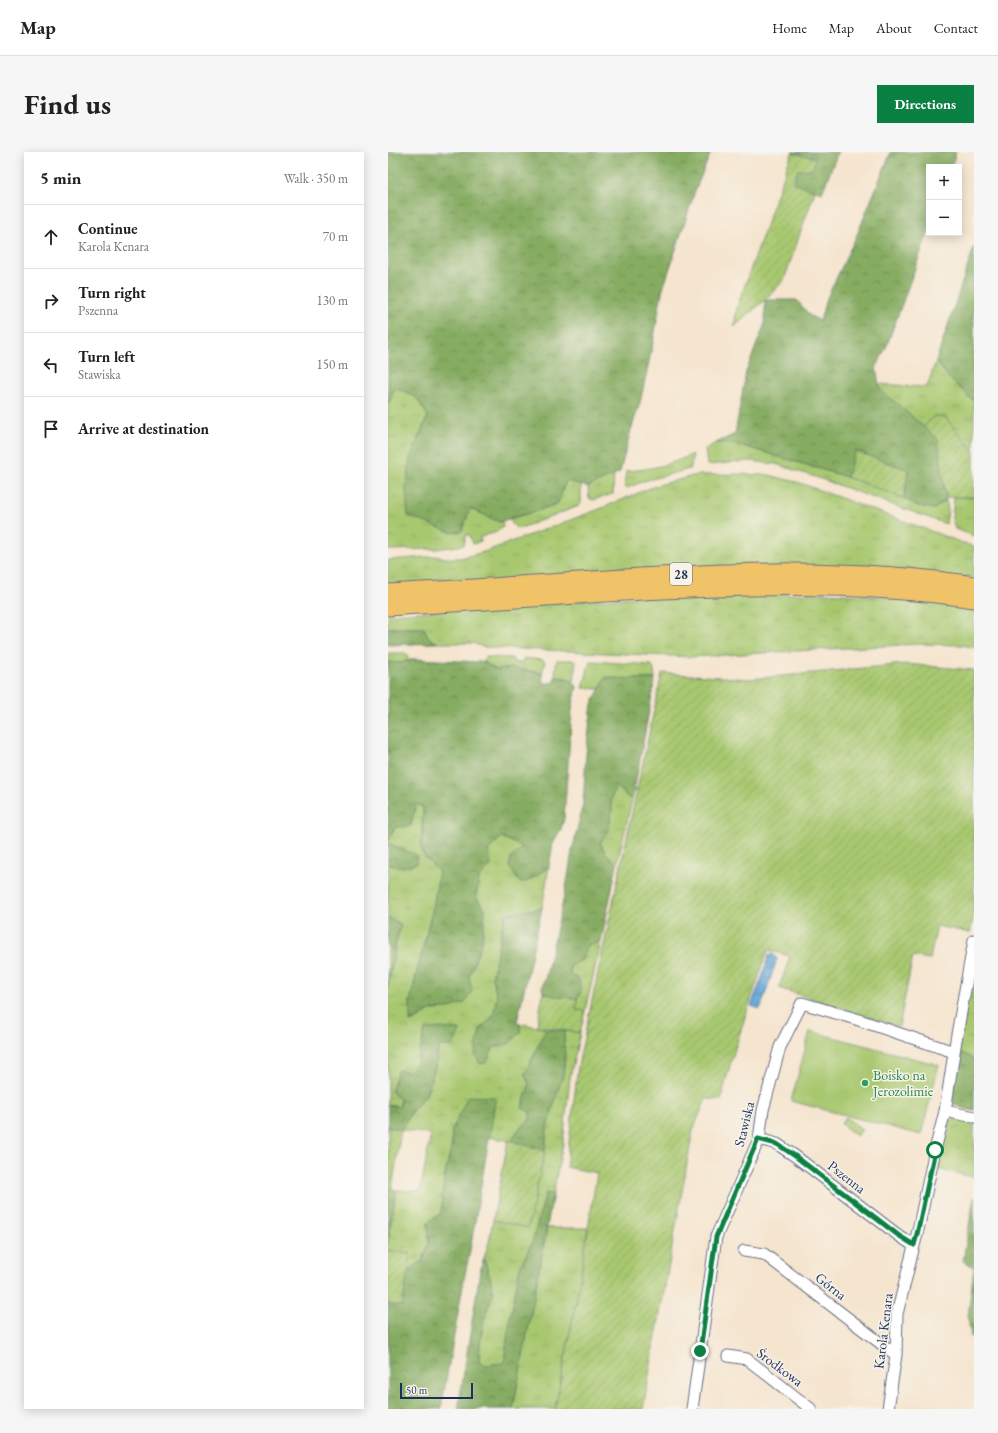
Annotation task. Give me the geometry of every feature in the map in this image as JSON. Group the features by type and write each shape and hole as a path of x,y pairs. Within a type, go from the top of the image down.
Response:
{"main road":[{"name":"28","path":"388,593 659,576 753,572 852,573 918,578 974,585"},
{"name":"28","path":"388,607 673,589 759,586 871,588 974,599"}],"street":[{"name":"Karola Kenara","path":"888,1409 896,1355 897,1314 945,1111 974,940"},
{"name":"Stawiska","path":"692,1409 716,1237 758,1139 780,1047 802,1003 856,1019 954,1052"},
{"path":"945,1111 974,1117"},
{"name":"Pszenna","path":"758,1139 777,1144 795,1156 898,1235 914,1245"},
{"name":"Górna","path":"744,1252 764,1254 896,1355"},
{"name":"Środkowa","path":"728,1356 747,1359 811,1409"}],"green space":[{"path":"388,152 711,152 695,191 662,292 640,403 620,472 588,487 566,481 558,503 499,522 470,508 462,531 453,533 408,516 406,491 410,457 428,416 416,397 395,387 388,405"},
{"path":"792,152 838,152 822,193 793,184 798,170 815,159"},
{"path":"891,152 956,152 952,164 926,164 927,236 887,345 876,368 880,389 938,439 946,500 934,509 915,505 904,498 908,470 855,451 847,477 740,445 716,443 735,434 746,372 765,323 765,300 797,300 809,315 820,321 825,302 856,237"},
{"path":"792,153 815,158 813,169 798,170 793,183 815,191 784,280 765,300 734,327 737,307"},
{"path":"974,247 974,401 950,379 936,361"},
{"path":"936,361 950,379 974,401 974,452 945,417 934,416 924,427 879,389 879,384 927,387"},
{"path":"395,387 416,397 428,416 410,457 462,531 469,508 502,521 503,527 497,532 480,537 481,541 473,544 469,534 466,536 464,545 436,549 388,550 388,405"},
{"path":"934,416 945,417 974,452 974,497 946,497 938,439 924,427"},
{"path":"716,443 740,445 847,477 904,498 915,505 934,509 946,500 948,510 946,524 776,464 750,461 707,465 705,449"},
{"path":"855,451 908,470 904,498 847,477"},
{"path":"693,454 691,467 689,469 644,481 627,488 624,487 626,471 660,466"},
{"path":"614,474 613,494 592,500 589,498 588,487"},
{"path":"697,475 769,475 800,483 974,547 974,577 388,587 388,560 439,556 444,558 456,558 473,555 597,510 655,486"},
{"path":"566,481 581,485 581,503 579,506 518,529 512,524 510,518 540,510 558,503"},
{"path":"954,497 974,497 974,536 955,529 952,519"},
{"path":"828,593 918,599 974,606 974,648 963,645 919,644 691,657 483,647 473,643 438,643 429,638 424,628 388,628 388,614 638,597"},
{"path":"388,628 424,628 429,638 438,643 388,645"},
{"path":"388,653 405,653 408,655 407,661 400,663 388,662"},
{"path":"485,657 512,658 514,662 521,663 524,658 543,660 545,663 542,673 512,668 497,670 483,662"},
{"path":"413,659 483,662 497,670 512,668 542,673 543,683 553,683 555,677 565,678 573,682 577,687 572,709 564,819 561,829 553,843 549,867 528,881 520,883 509,866 511,858 522,847 502,837 488,850 491,866 479,878 476,897 485,910 482,942 469,977 472,991 465,1003 445,1009 432,1010 410,1022 410,1001 434,903 439,872 423,855 421,848 423,807 416,804 411,826 395,827 388,842 388,662 400,663"},
{"path":"557,660 572,660 576,662 574,682 566,678 555,677"},
{"path":"590,661 652,665 655,679 605,678 599,689 583,688"},
{"path":"905,664 974,670 974,912 970,933 937,926 930,959 913,956 899,1027 779,988 790,956 768,950 737,1043 721,1100 706,1099 693,1130 643,1409 555,1409 577,1297 597,1173 566,1167 578,1066 662,673 750,679"},
{"path":"605,678 655,679 633,796 630,799 616,785 611,800 612,811 608,832 600,843 605,852 617,864 601,942 588,945 582,960 570,966 570,975 579,979 581,991 577,999 543,993 542,987 546,976 566,888 572,851 583,805 586,754 592,704"},
{"path":"616,785 629,799 633,796 617,864 605,852 600,843 608,831 612,811 611,800"},
{"path":"416,804 423,807 421,848 423,855 439,872 434,903 410,1001 411,1022 432,1010 445,1009 469,977 482,942 485,910 476,897 479,878 491,865 488,850 502,837 522,847 511,858 528,881 549,867 542,908 505,914 492,978 497,996 493,1016 480,1029 486,1063 494,1047 509,1044 520,1033 520,1023 546,1029 525,1074 529,1085 522,1108 530,1112 530,1120 518,1130 512,1141 489,1137 491,1124 452,1130 452,1145 444,1179 441,1213 428,1222 429,1243 423,1260 408,1271 410,1253 388,1250 396,1190 420,1191 431,1134 401,1130 412,1111 426,1095 436,1064 439,1045 425,1030 418,1061 409,1072 398,1070 400,1107 388,1105 388,986 401,924 388,918 388,864 396,867 400,849 388,842 395,827"},
{"path":"388,843 416,855 417,863 402,867 395,867 388,864"},
{"path":"542,908 517,1022 520,1023 520,1033 509,1044 494,1047 486,1063 480,1064 475,1055 480,1029 493,1016 497,996 492,978 505,914"},
{"path":"388,918 401,924 388,986"},
{"path":"601,942 585,1011 576,1010 577,999 581,991 570,975 570,966 582,960 588,945"},
{"path":"971,979 974,980 974,1031 972,1046 974,1047 974,1061 968,1056 959,1052"},
{"path":"543,993 577,999 576,1010 585,1011 580,1033 537,1026"},
{"path":"440,1028 460,1030 453,1046 439,1046 436,1064 426,1095 412,1111 401,1130 388,1127 388,1105 400,1107 400,1099 391,1092 398,1070 409,1072 418,1061 425,1030"},
{"path":"546,1029 565,1031 565,1058 563,1074 547,1127 545,1151 512,1141 518,1130 530,1120 530,1112 522,1108 529,1085 525,1074"},
{"path":"565,1031 580,1033 570,1077 563,1144 553,1194 546,1193 532,1243 520,1267 510,1319 504,1363 486,1365 479,1362 480,1344 485,1317 494,1292 484,1258 493,1220 528,1227 545,1151 547,1127 563,1074 565,1058"},
{"name":"Boisko na Jerozolimie","path":"810,1031 939,1065 921,1135 791,1101"},
{"path":"959,1052 968,1056 974,1061 974,1111 962,1108 952,1103 951,1097"},
{"path":"468,1096 496,1097 441,1409 388,1409 388,1304 402,1306 408,1271 423,1260 429,1243 428,1222 441,1213 444,1179 452,1145 452,1130"},
{"path":"846,1117 862,1130 857,1136 841,1124"},
{"path":"955,1118 974,1123 974,1177 936,1169 948,1122"},
{"path":"388,1127 401,1130 392,1189 388,1188"},
{"path":"508,1140 545,1151 528,1228 493,1220"},
{"path":"388,1188 396,1190 388,1242"},
{"path":"546,1193 553,1194 513,1409 458,1409 480,1271 484,1258 494,1292 485,1317 480,1344 479,1362 486,1365 504,1363 510,1319 520,1267 532,1243"},
{"path":"974,1197 974,1267 963,1261"},
{"path":"547,1228 588,1228 577,1297 555,1409 513,1409"},
{"path":"388,1250 410,1253 402,1306 388,1304"},
{"path":"974,1267 974,1337 971,1337 968,1317"}],"water":[{"path":"769,954 774,955 777,959 760,1009 751,1006"}],"place":[{"name":"Boisko na Jerozolimie","path":"865,1083"}],"route":[{"path":"700,1351 716,1237 758,1139 777,1144 795,1156 898,1235 914,1245 935,1150"}]}
